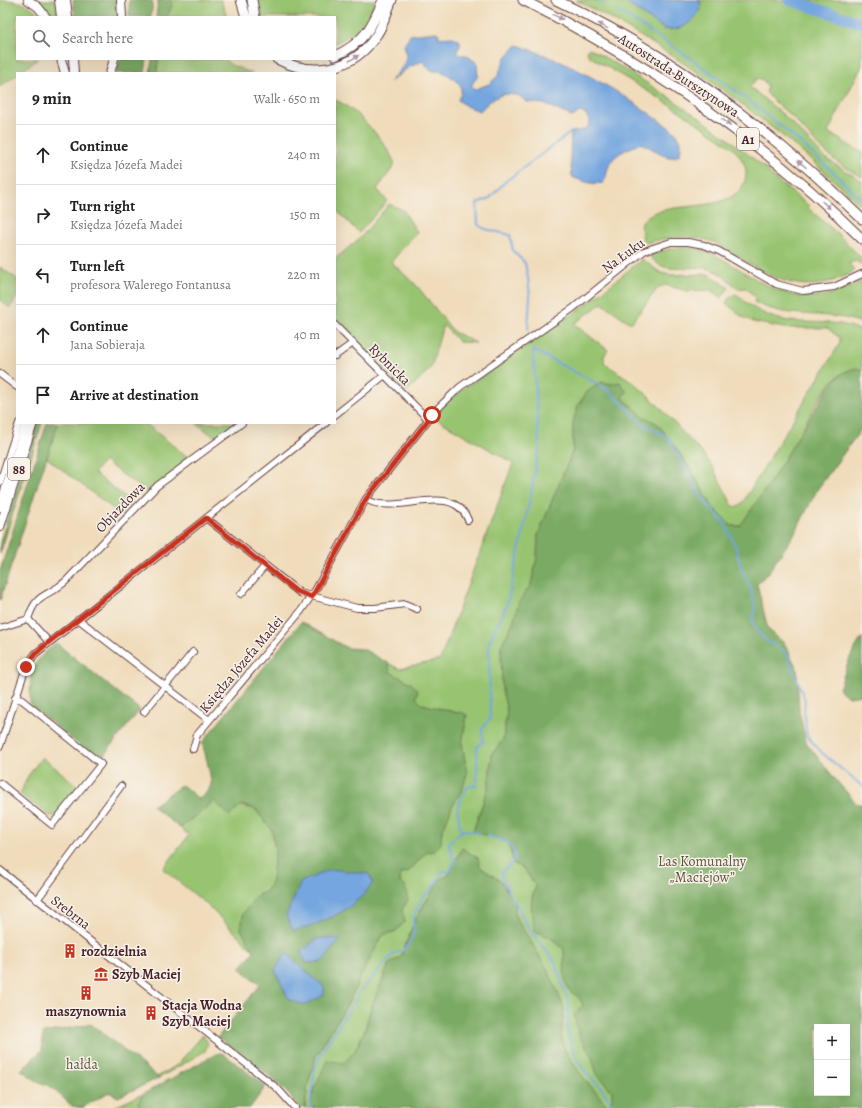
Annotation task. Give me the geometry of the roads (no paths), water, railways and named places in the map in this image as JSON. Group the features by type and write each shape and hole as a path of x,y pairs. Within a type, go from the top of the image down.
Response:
{"highway":[{"path":"241,0 246,16"},
{"path":"252,0 255,16"},
{"path":"336,56 350,49 361,40 370,28 383,0"},
{"path":"279,60 289,65 306,70 323,70 353,59 370,44 378,33 392,0"},
{"name":"Autostrada Bursztynowa","path":"523,0 573,25 624,54 700,103 771,157 835,213 862,239"},
{"name":"Autostrada Bursztynowa","path":"557,0 660,59 730,107 802,164 862,219"}],"main road":[{"path":"28,0 38,7 45,16"},
{"path":"59,0 61,16"},
{"path":"66,0 68,16"},
{"path":"121,0 122,16"},
{"path":"61,60 65,72"},
{"path":"66,60 68,72"},
{"path":"73,60 74,72"},
{"path":"110,72 114,60"},
{"name":"88","path":"0,507 26,424"},
{"name":"88","path":"0,527 33,424"}],"street":[{"name":"Na Łuku","path":"428,419 460,387 572,309 626,264 653,247 681,242 704,245 720,251 776,284 795,290 814,291 834,288 860,274"},
{"name":"Rybnicka","path":"336,326 428,419"},
{"path":"336,355 353,343"},
{"path":"0,374 16,386"},
{"path":"336,414 385,375"},
{"name":"Księdza Józefa Madei","path":"193,749 197,735 312,597 366,499 428,419"},
{"path":"0,482 19,424"},
{"name":"Objazdowa","path":"28,619 32,606 39,598 54,590 66,581 157,486 241,424"},
{"path":"0,746 28,662 49,642 325,424"},
{"path":"366,499 379,505 449,501 462,510 468,520"},
{"path":"206,518 296,591 312,597 364,608 405,604 417,609"},
{"path":"241,594 265,566"},
{"path":"0,628 28,619 49,642"},
{"path":"78,619 209,720"},
{"path":"144,712 193,652"},
{"path":"0,783 52,825 101,764 22,700 16,698"},
{"path":"37,900 121,786"},
{"name":"Srebrna","path":"0,870 277,1088 295,1108"}],"water":[{"path":"622,0 699,0 701,5 696,16 688,24 677,29 664,29"},
{"path":"436,32 439,34 438,37 452,37 460,41 460,46 457,51 459,55 466,55 477,63 478,76 472,84 472,88 476,89 489,84 498,76 505,58 517,45 554,59 590,76 641,108 676,133 681,143 680,154 675,157 668,157 641,143 621,152 613,159 610,163 603,183 591,183 572,177 570,157 571,132 583,130 588,126 589,120 585,113 579,112 573,117 544,104 527,102 518,95 503,94 491,100 480,111 466,106 458,100 461,94 461,86 455,80 445,73 433,71 426,66 423,61 409,67 390,82 401,69 405,61 406,51 404,45 410,35"},
{"path":"331,869 369,874 373,883 357,901 338,914 316,924 293,931 286,916 301,882"},
{"path":"318,938 340,939 322,962 306,963 301,952"},
{"path":"286,953 324,987 324,995 305,1005 289,1000 275,970"}],"waterway":[{"path":"599,0 605,3"},
{"path":"789,0 862,23"},
{"path":"616,10 681,52 745,98 805,147 862,200"},
{"path":"528,329 530,296 525,263 513,251 510,235 485,229 478,225 477,203 489,199 506,181 571,132"},
{"path":"533,350 607,389 644,425 668,437 701,497 724,522 736,547 741,568 750,586 755,607 753,621 756,630 767,641 787,653 805,700 804,711 807,736 822,753 862,786"},
{"path":"462,830 459,822 457,807 468,786 477,785 477,747 483,742 482,729 490,719 489,642 507,605 530,500 539,447 533,350"},
{"path":"310,1108 315,1068 322,1052 360,992 394,953 403,951 411,941 414,931 413,919 422,898 430,891 443,871 449,872 456,860 452,857 452,852 448,844 459,833 465,830 480,834"},
{"path":"487,835 510,844 514,852 514,861 501,873 503,879 511,899 516,903 530,931 554,960 569,1003 567,1029 572,1049 584,1070 603,1090 614,1108"}],"place":[{"name":"rozdzielnia","path":"70,951"},
{"name":"Szyb Maciej","path":"101,974"},
{"name":"maszynownia","path":"86,993"},
{"name":"Stacja Wodna Szyb Maciej","path":"151,1013"}],"park label":[{"name":"Las Komunalny „Maciejów”","path":"702,870"},
{"name":"hałda","path":"82,1064"}]}
